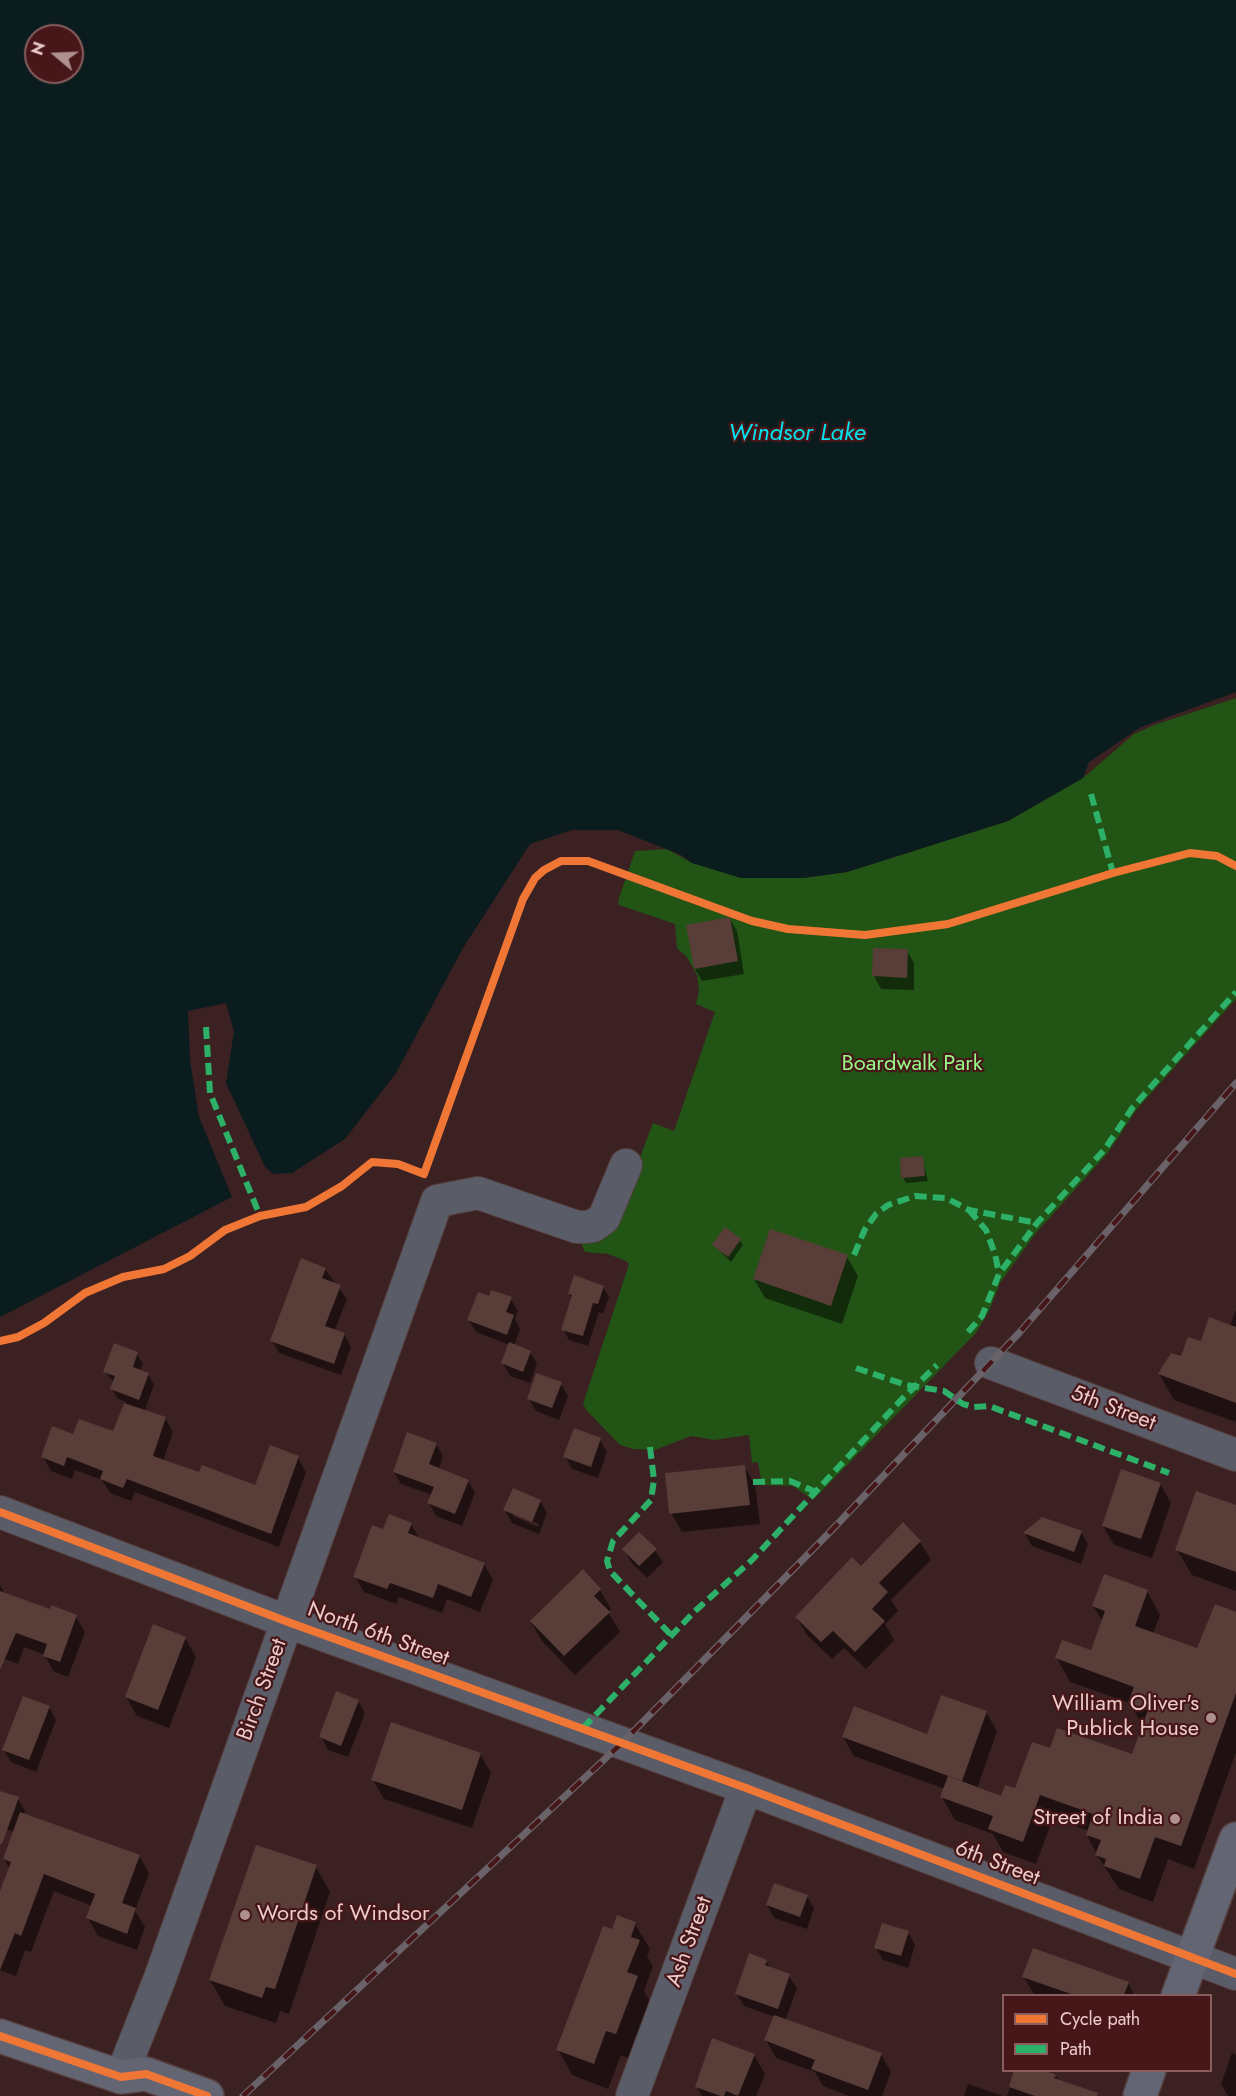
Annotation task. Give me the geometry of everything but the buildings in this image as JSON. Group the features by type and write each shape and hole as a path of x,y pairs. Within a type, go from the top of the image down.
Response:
{"main road":[{"path":"1178,1994 1236,1839"},
{"path":"0,2036 129,2086 146,2074 207,2096"},
{"path":"1140,2096 1148,2072"}],"street":[{"name":"Birch Street","path":"129,2086 160,1978 437,1201 478,1193 577,1227 593,1226 604,1218 626,1165"},
{"name":"5th Street","path":"991,1363 1236,1455"},
{"name":"North 6th Street","path":"0,1512 288,1622 746,1788"},
{"name":"6th Street","path":"746,1788 1236,1974"},
{"name":"Ash Street","path":"632,2096 746,1788"}],"green space":[{"name":"Boardwalk Park","path":"1236,698 1236,999 1137,1109 1107,1154 1036,1233 1000,1283 989,1311 976,1333 813,1500 793,1486 762,1485 758,1462 752,1463 749,1435 714,1440 691,1436 655,1450 634,1449 620,1445 583,1404 629,1264 608,1254 585,1252 581,1243 592,1241 617,1218 653,1123 674,1131 715,1012 696,1004 699,991 697,975 687,957 677,948 675,924 619,905 618,901 635,851 667,849 692,863 803,878 847,872 1008,821 1083,778 1134,734"}],"water":[{"name":"Windsor Lake","path":"0,0 1236,0 1236,692 1141,727 1089,762 1083,778 1008,821 847,872 803,878 741,878 692,863 681,855 618,830 572,830 530,844 463,948 396,1073 345,1139 292,1173 273,1174 265,1167 226,1083 234,1032 226,1003 188,1011 190,1060 199,1117 232,1197 0,1317"}],"railway":[{"path":"243,2096 622,1743 828,1534 1019,1333 1236,1083"}],"marked path":[{"path":"1091,794 1113,873"},
{"path":"968,1332 982,1316 999,1274 1037,1223 1105,1149 1133,1107 1236,992"},
{"path":"206,1027 210,1093 260,1216"},
{"path":"854,1255 865,1229 876,1214 888,1205 915,1196 946,1198 969,1210 1037,1223"},
{"path":"969,1210 986,1230 995,1254 999,1274"},
{"path":"583,1728 694,1612 752,1560 901,1400 937,1365"},
{"path":"856,1368 906,1385 944,1391 963,1404 974,1407 989,1406 1169,1473"},
{"path":"650,1447 654,1480 651,1500 613,1541 607,1561 610,1571 672,1636"},
{"path":"753,1482 790,1481 816,1492"}],"cycle path":[{"path":"0,1341 18,1337 44,1323 85,1293 123,1277 164,1269 190,1256 225,1230 260,1216 306,1207 342,1186 372,1162 398,1164 424,1174 523,899 535,878 561,861 588,861 752,921 788,929 865,935 948,924 1113,873 1190,853 1217,856 1236,866"},
{"path":"0,1512 288,1622 746,1788 1236,1974"},
{"path":"0,2036 121,2077 146,2074 207,2096"}],"place":[{"name":"William Oliver's Publick House","path":"1211,1718"},
{"name":"Street of India","path":"1175,1819"},
{"name":"Words of Windsor","path":"245,1915"}]}
